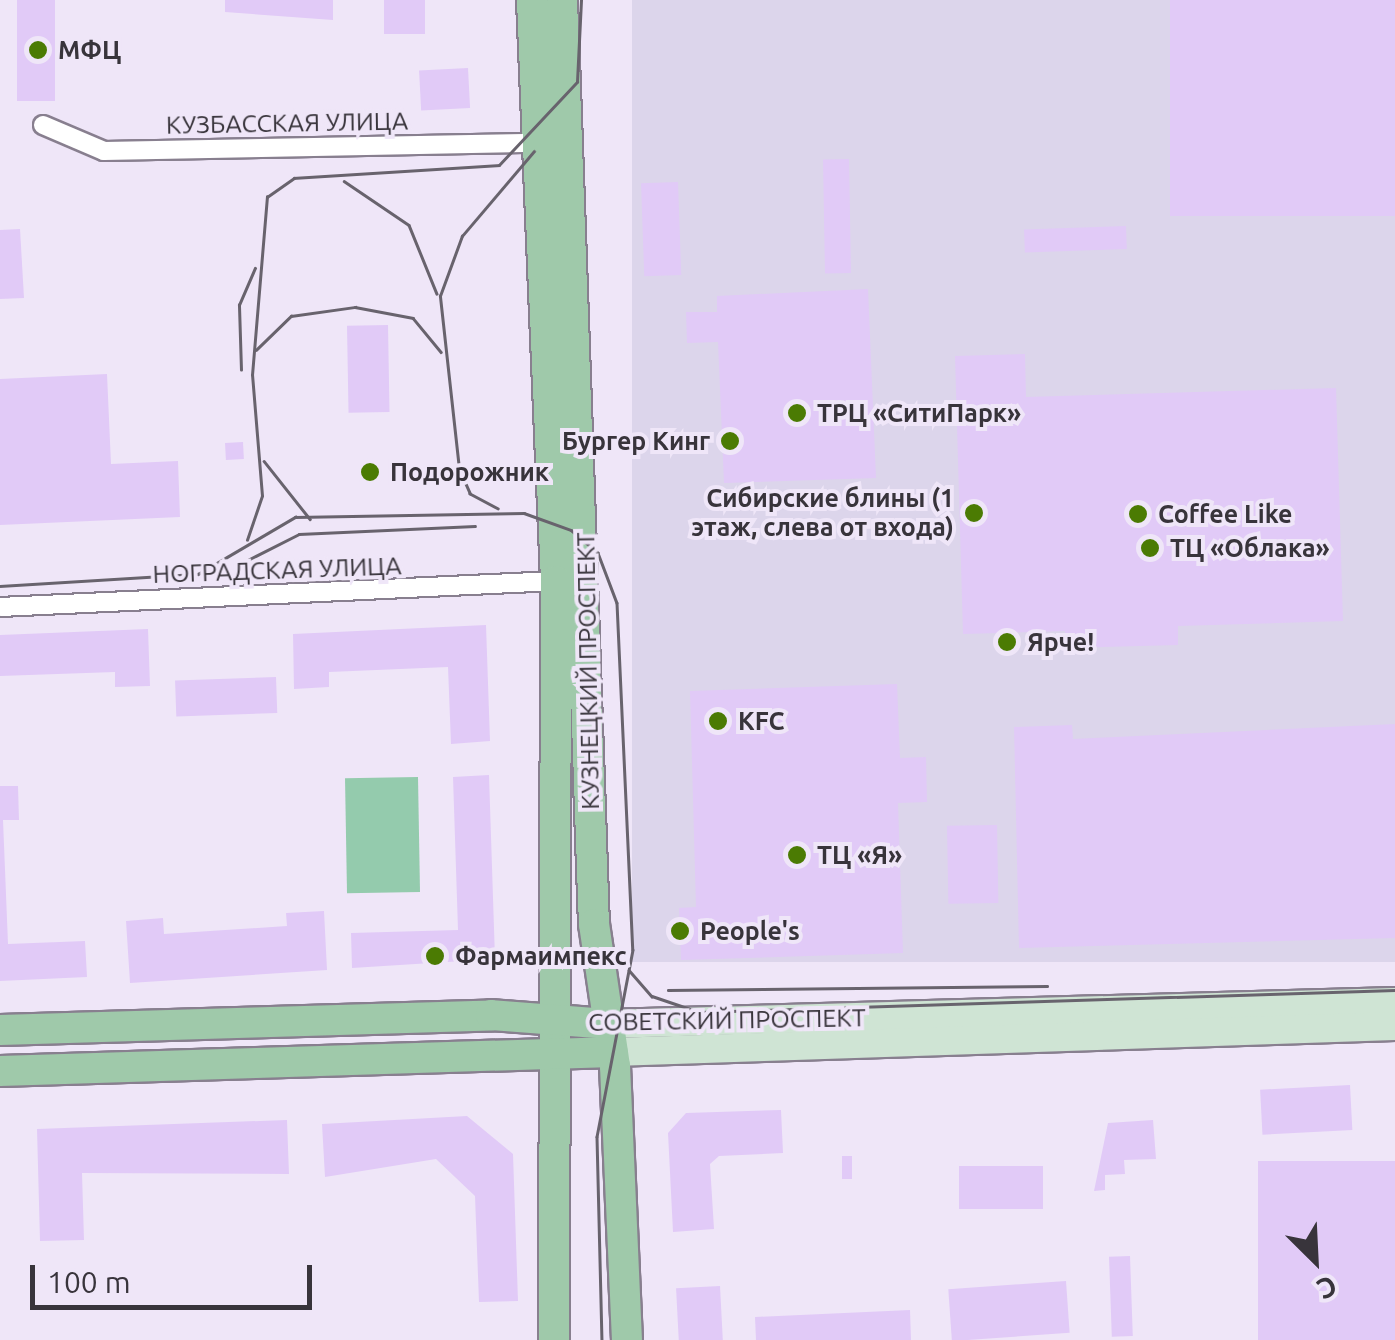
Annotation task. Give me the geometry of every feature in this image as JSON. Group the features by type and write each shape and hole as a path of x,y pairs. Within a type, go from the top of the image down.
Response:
{"main road":[{"name":"КУЗНЕЦКИЙ ПРОСПЕКТ","path":"532,0 556,581 558,1020 554,1340"},
{"name":"КУЗНЕЦКИЙ ПРОСПЕКТ","path":"562,0 594,924 610,1038 626,1340"},
{"name":"СОВЕТСКИЙ ПРОСПЕКТ","path":"0,1071 556,1054 610,1038 1395,1002"},
{"name":"СОВЕТСКИЙ ПРОСПЕКТ","path":"0,1030 558,1020 610,1038 1395,1026"}],"street":[{"name":"КУЗБАССКАЯ УЛИЦА","path":"42,125 104,151 537,143"},
{"name":"НОГРАДСКАЯ УЛИЦА","path":"0,607 556,581"}],"shaded area":[{"path":"632,0 1395,0 1395,962 632,962"}],"green space":[{"path":"418,777 420,892 347,893 345,778"},
{"path":"557,1135 570,1136 556,1340 543,1340"}],"building":[{"name":"МФЦ","path":"17,0 55,0 55,101 17,101"},
{"path":"225,0 333,0 333,20 225,12"},
{"path":"384,0 425,0 425,34 384,34"},
{"path":"1170,0 1395,0 1395,216 1170,216"},
{"path":"468,68 470,108 421,111 419,71"},
{"path":"823,159 849,159 851,273 825,273"},
{"path":"678,182 681,275 644,276 641,183"},
{"path":"1126,226 1127,249 1025,253 1024,230"},
{"path":"20,229 24,298 0,299 0,230"},
{"name":"ТРЦ «СитиПарк»","path":"868,289 876,478 724,483 718,342 687,343 686,312 717,312 717,296"},
{"path":"388,325 390,412 349,413 347,326"},
{"name":"ТЦ «Облака»","path":"1025,354 1026,397 1336,388 1343,621 1178,626 1178,645 1065,648 1065,631 963,634 955,356"},
{"path":"107,374 111,464 178,461 180,517 0,525 0,379"},
{"path":"243,442 244,459 226,460 225,443"},
{"path":"486,625 490,741 451,744 448,667 329,672 329,687 294,689 293,634"},
{"path":"148,629 150,686 115,687 115,672 0,676 0,635"},
{"path":"276,677 277,713 176,717 175,681"},
{"name":"ТЦ «Я»","path":"897,684 900,758 926,757 927,802 898,803 903,953 681,960 679,908 696,907 690,691"},
{"path":"1395,724 1395,938 1019,948 1014,727 1072,725 1073,739"},
{"path":"489,775 495,959 352,968 351,933 458,930 453,777"},
{"path":"0,786 18,786 19,820 3,820 8,944 85,941 87,977 0,981"},
{"path":"997,825 998,903 948,904 947,826"},
{"path":"324,911 327,970 130,983 126,921 163,918 164,934 287,926 286,913"},
{"path":"1350,1085 1352,1130 1262,1135 1260,1090"},
{"path":"781,1110 783,1153 719,1156 710,1164 714,1229 673,1232 668,1133 686,1113"},
{"path":"467,1116 513,1154 518,1301 479,1302 475,1196 436,1159 325,1177 322,1124"},
{"path":"287,1120 289,1174 82,1173 84,1240 40,1241 37,1129"},
{"path":"1153,1120 1156,1159 1124,1160 1125,1174 1105,1175 1105,1190 1094,1191 1108,1123"},
{"path":"842,1156 852,1156 852,1179 842,1179"},
{"path":"1258,1161 1395,1161 1395,1340 1258,1340"},
{"path":"959,1166 1043,1166 1043,1209 959,1209"},
{"path":"1130,1256 1133,1336 1112,1337 1109,1257"},
{"path":"1066,1281 1070,1333 952,1340 948,1289"},
{"path":"720,1286 723,1340 679,1340 676,1288"},
{"path":"910,1310 911,1340 756,1340 755,1317"}],"tram line":[{"path":"247,540 262,496 252,375 267,197 294,178 499,165 577,82 581,0"},
{"path":"498,509 470,494 459,469 440,296 462,236 534,151"},
{"path":"344,181 409,225 437,294"},
{"path":"241,370 239,305 255,268"},
{"path":"256,350 291,316 355,307 413,318 441,352"},
{"path":"264,461 310,519"},
{"path":"0,586 198,574 295,517 524,513 571,530 598,553 617,603 633,950 597,1137 602,1340"},
{"path":"238,565 299,534 475,526"},
{"path":"629,970 652,996 699,1012 1395,990"},
{"path":"668,990 1047,986"}],"place":[{"name":"МФЦ","path":"38,50"},
{"name":"ТРЦ «СитиПарк»","path":"797,413"},
{"name":"Бургер Кинг","path":"730,441"},
{"name":"Подорожник","path":"370,472"},
{"name":"Сибирские блины (1 этаж, слева от входа)","path":"974,513"},
{"name":"Coffee Like","path":"1138,514"},
{"name":"ТЦ «Облака»","path":"1150,548"},
{"name":"Ярче!","path":"1007,642"},
{"name":"KFC","path":"718,721"},
{"name":"ТЦ «Я»","path":"797,855"},
{"name":"People's","path":"680,931"},
{"name":"Фармаимпекс","path":"435,956"}]}
